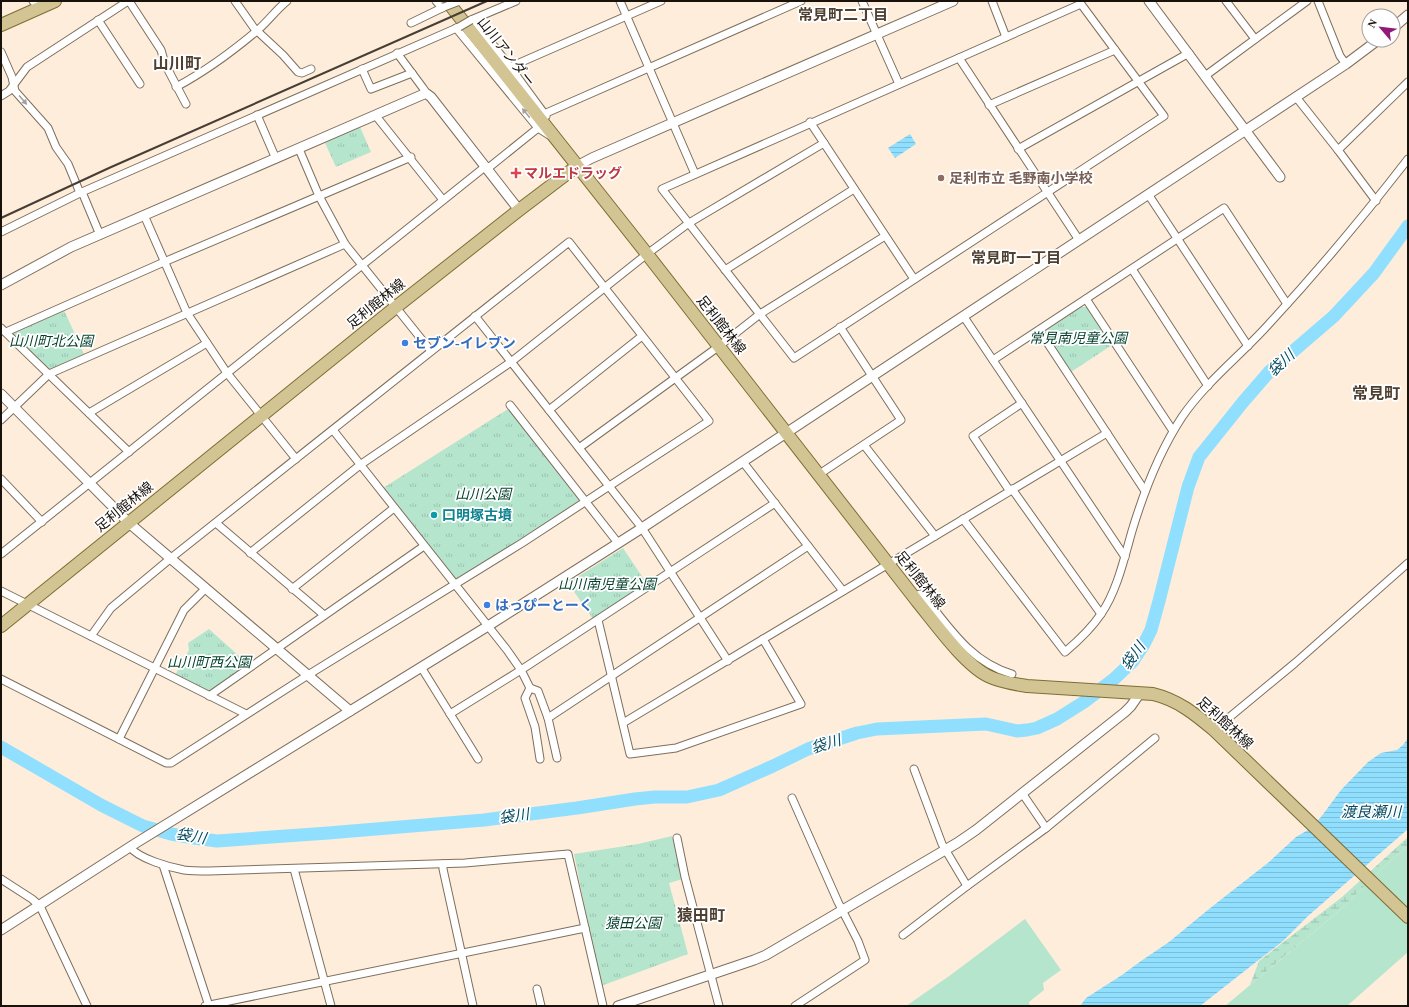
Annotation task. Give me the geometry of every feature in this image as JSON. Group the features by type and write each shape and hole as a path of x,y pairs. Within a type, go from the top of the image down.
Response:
{"main road":[{"path":"1,25 36,4 55,1"},
{"name":"山川アンダー","path":"444,5 577,166"},
{"name":"足利館林線","path":"1,626 396,307 577,166 913,597 964,657 988,676 1027,686 1138,693 1160,696 1188,708 1217,733 1408,917"}],"street":[{"path":"1,96 9,91 27,67 129,1 162,50 165,64 186,104"},
{"path":"235,1 257,30 283,54 298,72 302,73 311,69"},
{"path":"176,87 198,75 225,57 257,30 287,1"},
{"path":"436,1 444,5"},
{"path":"411,23 444,5 457,1"},
{"path":"1,232 81,192 516,1"},
{"path":"620,1 695,174"},
{"path":"510,67 661,1"},
{"path":"1,554 486,167 541,121 649,66 801,1"},
{"path":"862,1 899,84"},
{"path":"577,166 592,158 953,1"},
{"path":"992,1 1006,37"},
{"path":"1149,1 1280,177"},
{"path":"1226,1 1255,39"},
{"path":"1205,76 1307,1"},
{"path":"1318,1 1340,56 1346,64"},
{"path":"1081,4 1164,116 794,358 662,189 810,122 1006,37 1081,4"},
{"path":"98,20 140,84"},
{"path":"472,20 510,67 541,121"},
{"path":"458,27 541,121"},
{"path":"1,930 193,807 488,626 642,528 1346,64 1367,48"},
{"path":"989,105 1115,50"},
{"path":"1,52 12,77 15,91 48,128 56,147 68,164 100,235"},
{"path":"396,53 519,210"},
{"path":"1018,149 1189,53"},
{"path":"959,58 1079,240"},
{"path":"362,69 371,89 412,73"},
{"path":"1338,150 1408,82"},
{"path":"1,285 71,247 427,94"},
{"path":"1296,97 1376,201"},
{"path":"257,115 276,159"},
{"path":"376,116 443,200"},
{"path":"810,122 914,279"},
{"path":"250,553 360,464 511,362 647,254 689,223 824,143"},
{"path":"299,149 319,196 345,244 431,351"},
{"path":"128,452 3,330 410,157"},
{"path":"963,519 1065,652 1080,639 1101,614 1112,594 1125,557 1148,480 1173,431 1187,410 1287,304 1376,201 1408,159"},
{"path":"725,270 854,189"},
{"path":"1148,194 1248,346"},
{"path":"993,360 1224,208 1287,304"},
{"path":"144,215 187,313 227,373 296,459"},
{"path":"579,448 718,347 760,314 885,236"},
{"path":"1,679 166,763 171,763 246,714 586,501 608,485 709,421 569,242 171,558 111,608 91,636"},
{"path":"1,420 48,374 345,244"},
{"path":"1132,269 1208,386"},
{"path":"1086,299 1173,431"},
{"path":"475,316 642,528 728,661"},
{"path":"964,316 1125,557"},
{"path":"818,475 901,420 840,327"},
{"path":"1039,330 1145,491"},
{"path":"549,410 642,336"},
{"path":"89,413 207,343"},
{"path":"1,394 129,523 350,711"},
{"path":"1022,403 973,436 1101,614"},
{"path":"510,405 618,543"},
{"path":"333,430 488,626 521,670 530,688 538,691 548,718 557,758"},
{"path":"623,723 1107,433"},
{"path":"864,445 935,536"},
{"path":"743,462 843,591"},
{"path":"1,479 42,522"},
{"path":"450,714 521,670 775,503"},
{"path":"292,589 394,508"},
{"path":"216,523 324,615"},
{"path":"209,696 424,546"},
{"path":"548,718 808,546"},
{"path":"1217,733 1408,563"},
{"path":"119,739 184,610 206,588"},
{"path":"1,591 246,714"},
{"path":"913,597 920,594 923,595 955,636 980,660 1012,674"},
{"path":"598,620 610,676 630,754 676,748 801,704 763,639"},
{"path":"421,667 478,759"},
{"path":"530,688 526,698 535,726 540,759"},
{"path":"618,1006 766,955 945,850 976,830 1125,712 1131,706 1138,693"},
{"path":"903,935 1046,828 1155,738"},
{"path":"914,769 945,850 967,886"},
{"path":"1022,793 1046,828"},
{"path":"792,798 842,910 858,941 865,960 795,1006"},
{"path":"677,838 685,877 718,1006"},
{"path":"133,845 136,853 163,865 185,870 209,871 444,864 568,854 603,1006"},
{"path":"444,864 443,869 473,1006"},
{"path":"163,865 208,1006 461,952 585,928"},
{"path":"294,869 331,1006"},
{"path":"1,879 32,899 40,906 87,1006"},
{"path":"537,989 541,1006"}],"green space":[{"path":"360,127 371,152 336,167 325,143"},
{"name":"常見南児童公園","path":"1079,307 1087,307 1112,345 1071,372 1046,334 1047,328"},
{"name":"山川町北公園","path":"64,310 84,354 49,370 13,337 13,331"},
{"name":"山川公園","path":"508,409 582,501 459,578 453,578 383,488"},
{"name":"山川南児童公園","path":"623,548 647,584 593,619 568,583"},
{"name":"山川町西公園","path":"209,629 248,664 212,690 206,690 175,675 189,650 188,643"},
{"name":"猿田公園","path":"672,836 683,879 669,883 688,954 601,986 574,854 638,844"},
{"path":"1408,837 1408,846 1391,860 1339,911 1250,985 1259,961 1342,897"},
{"path":"1408,846 1408,952 1347,1006 1225,1006 1339,911 1391,860"},
{"path":"1025,919 1061,970 1043,983 1044,990 1029,1002 1030,1006 906,1006 952,974"}],"water":[{"path":"910,134 916,144 895,158 888,148"},
{"name":"渡良瀬川","path":"1408,738 1408,829 1308,916 1283,941 1200,1006 1080,1006 1086,998 1169,942 1269,862 1296,837 1308,830 1321,817 1341,790 1368,762 1381,753 1397,750"}],"waterway":[{"name":"袋川","path":"1,747 101,805 143,826 171,834 217,841 484,820 635,799 655,797 687,797 719,790 808,749 857,733 877,729 986,724 1017,731 1037,728 1057,719 1084,702 1114,679 1133,661 1151,630 1188,487 1199,457 1269,372 1334,316 1374,273 1408,226"}],"railway":[{"path":"1,218 109,168 487,1"}],"place":[{"name":"マルエドラッグ","path":"516,173"},
{"name":"足利市立 毛野南小学校","path":"941,178"},
{"name":"セブン-イレブン","path":"405,343"},
{"name":"口明塚古墳","path":"434,515"},
{"name":"はっぴーとーく","path":"487,605"}],"district":[{"name":"常見町二丁目","path":"843,15"},
{"name":"山川町","path":"177,63"},
{"name":"常見町一丁目","path":"1016,258"},
{"name":"常見町","path":"1376,393"},
{"name":"猿田町","path":"701,915"}]}
